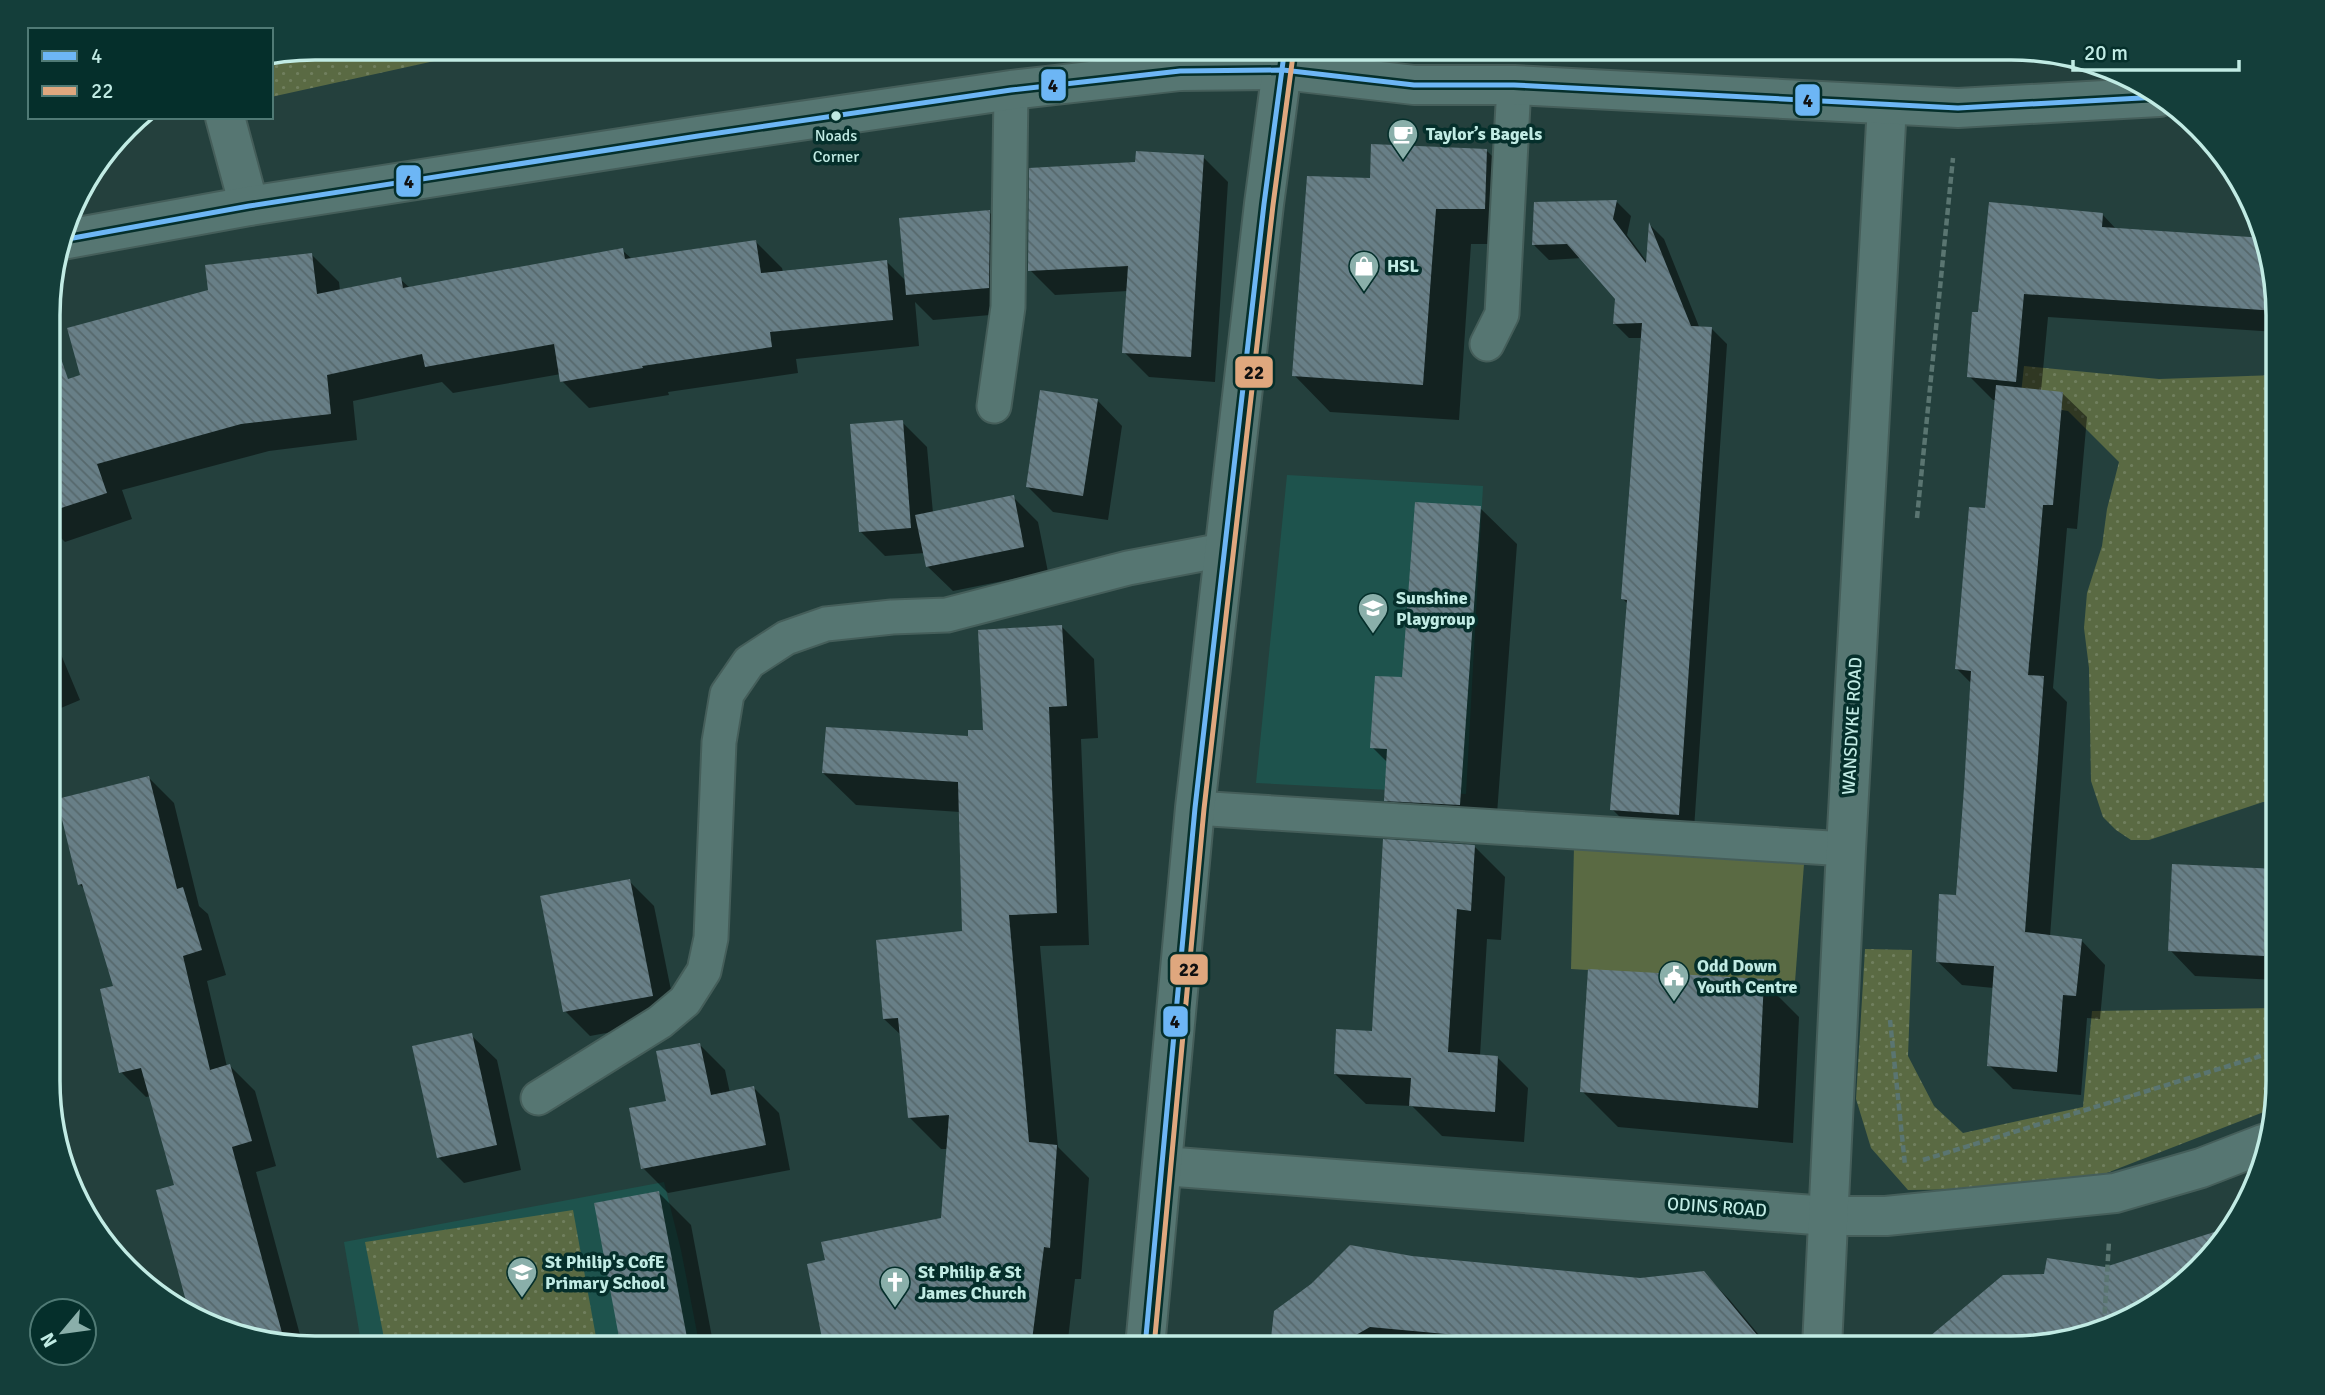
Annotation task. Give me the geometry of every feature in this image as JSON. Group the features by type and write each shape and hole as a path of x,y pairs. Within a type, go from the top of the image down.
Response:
{"street":[{"path":"71,238 249,206 1011,90 1275,60"},
{"path":"1146,1336 1195,808 1264,204 1284,60"},
{"path":"1289,60 1414,85 1514,85 1958,108 2144,98"},
{"name":"WANSDYKE ROAD","path":"1823,1336 1887,105"},
{"path":"226,119 249,206"},
{"name":"ODINS ROAD","path":"1163,1166 1828,1216 1886,1216 2115,1193 2201,1168 2257,1145"}],"lane":[{"path":"1487,344 1502,314 1514,85"},
{"path":"994,406 1008,307 1011,90"},
{"path":"538,1098 660,1022 685,1001 704,971 711,938 719,742 727,694 749,662 786,638 826,624 947,615 1128,568 1223,550"},
{"path":"1195,808 1846,849"}],"path":[{"path":"1916,520 1958,108"},
{"path":"1886,1216 1905,1166 2266,1054"},
{"path":"2104,1317 2108,1248 2115,1193"}],"shaded area":[{"path":"298,60 439,60 273,97 273,63"},
{"path":"2024,366 2159,379 2266,375 2266,802 2149,840 2131,840 2103,817 2091,781 2089,668 2084,628 2087,593 2102,546 2107,509 2119,462 2068,411 2020,403"},
{"name":"Sunshine Playgroup","path":"1287,475 1483,486 1466,794 1256,783"},
{"path":"1574,847 1804,864 1795,982 1571,969"},
{"path":"1865,949 1912,950 1908,1056 1934,1106 1963,1133 2083,1107 2092,1011 2266,1008 2263,1112 2068,1188 1908,1190 1871,1148 1856,1099"},
{"name":"St Philip's CofE Primary School","path":"664,1182 698,1336 360,1336 344,1242"},
{"path":"573,1210 596,1336 384,1336 365,1242"}],"building":[{"name":"HSL","path":"1371,144 1487,149 1485,209 1436,209 1423,385 1292,376 1307,176 1370,178"},
{"path":"1136,151 1204,155 1191,357 1122,353 1128,266 1028,271 1029,168 1135,162"},
{"path":"1617,200 1613,219 1646,263 1649,222 1691,326 1712,327 1679,815 1610,810 1627,600 1621,599 1642,323 1613,324 1615,299 1567,244 1532,245 1534,202"},
{"path":"1989,202 2103,213 2102,227 2253,237 2261,265 2266,310 2024,294 2016,382 1967,377 1972,312 1978,312"},
{"path":"990,210 989,288 906,295 899,218"},
{"path":"756,240 761,273 887,260 893,320 770,332 772,347 642,366 643,368 560,382 554,344 425,367 422,354 327,375 331,414 241,424 97,464 107,493 60,508 60,356 68,379 80,375 67,328 208,290 205,265 312,253 317,294 401,277 403,288 623,248 625,259"},
{"path":"1996,385 2063,392 2053,505 2043,505 2028,675 2044,676 2025,932 2082,939 2076,996 2063,995 2057,1072 1987,1066 1994,966 1936,962 1939,894 1956,895 1964,788 1971,671 1955,669 1969,507 1985,508"},
{"path":"1040,390 1098,399 1083,496 1026,487"},
{"path":"903,420 911,528 859,532 850,424"},
{"path":"1014,495 1024,547 926,567 915,515"},
{"path":"1415,502 1481,506 1460,805 1384,801 1387,749 1370,748 1375,676 1402,677"},
{"path":"1062,625 1067,706 1049,707 1057,913 1009,915 1029,1142 1057,1145 1050,1248 1044,1247 1033,1336 822,1336 807,1264 825,1260 821,1242 941,1218 949,1115 908,1118 898,1018 883,1019 876,940 962,931 958,782 822,773 826,727 968,736 968,730 983,730 978,630"},
{"path":"149,776 177,889 183,887 202,950 183,956 210,1070 230,1064 252,1141 232,1147 282,1333 233,1322 186,1300 156,1190 174,1185 141,1068 119,1073 100,989 113,986 82,884 78,885 60,811 60,798"},
{"path":"1383,839 1475,845 1471,911 1457,909 1448,1052 1498,1056 1495,1112 1409,1106 1411,1078 1334,1074 1336,1029 1372,1031"},
{"path":"2172,864 2266,868 2264,956 2168,951"},
{"path":"630,879 653,996 563,1012 540,896"},
{"path":"1588,969 1764,979 1758,1108 1580,1092"},
{"path":"472,1033 497,1145 437,1158 412,1046"},
{"path":"700,1043 711,1095 754,1086 766,1145 641,1169 629,1108 666,1101 656,1051"},
{"path":"659,1191 687,1336 619,1336 594,1203"},
{"path":"2216,1231 2191,1261 2166,1283 2123,1309 2092,1322 2060,1331 2027,1335 1930,1336 2003,1275 2044,1274 2047,1258 2105,1267"},
{"path":"1350,1245 1412,1256 1640,1278 1704,1271 1758,1336 1466,1336 1370,1327 1354,1336 1271,1336 1274,1311 1311,1284"}],"transit line":[{"name":"4","path":"1146,1336 1195,808 1264,204 1283,60"},
{"name":"22","path":"1155,1336 1204,809 1273,205 1292,60"},
{"name":"4","path":"71,238 249,206 698,136 1011,90 1180,71 1283,70 1414,85 1514,85 1958,108 2144,98"}],"place":[{"name":"Noads Corner","path":"836,116"},
{"name":"Taylor’s Bagels","path":"1403,161"},
{"name":"HSL","path":"1364,293"},
{"name":"Sunshine Playgroup","path":"1373,635"},
{"name":"Odd Down Youth Centre","path":"1674,1003"},
{"name":"St Philip's CofE Primary School","path":"522,1299"},
{"name":"St Philip & St James Church","path":"895,1309"}]}
